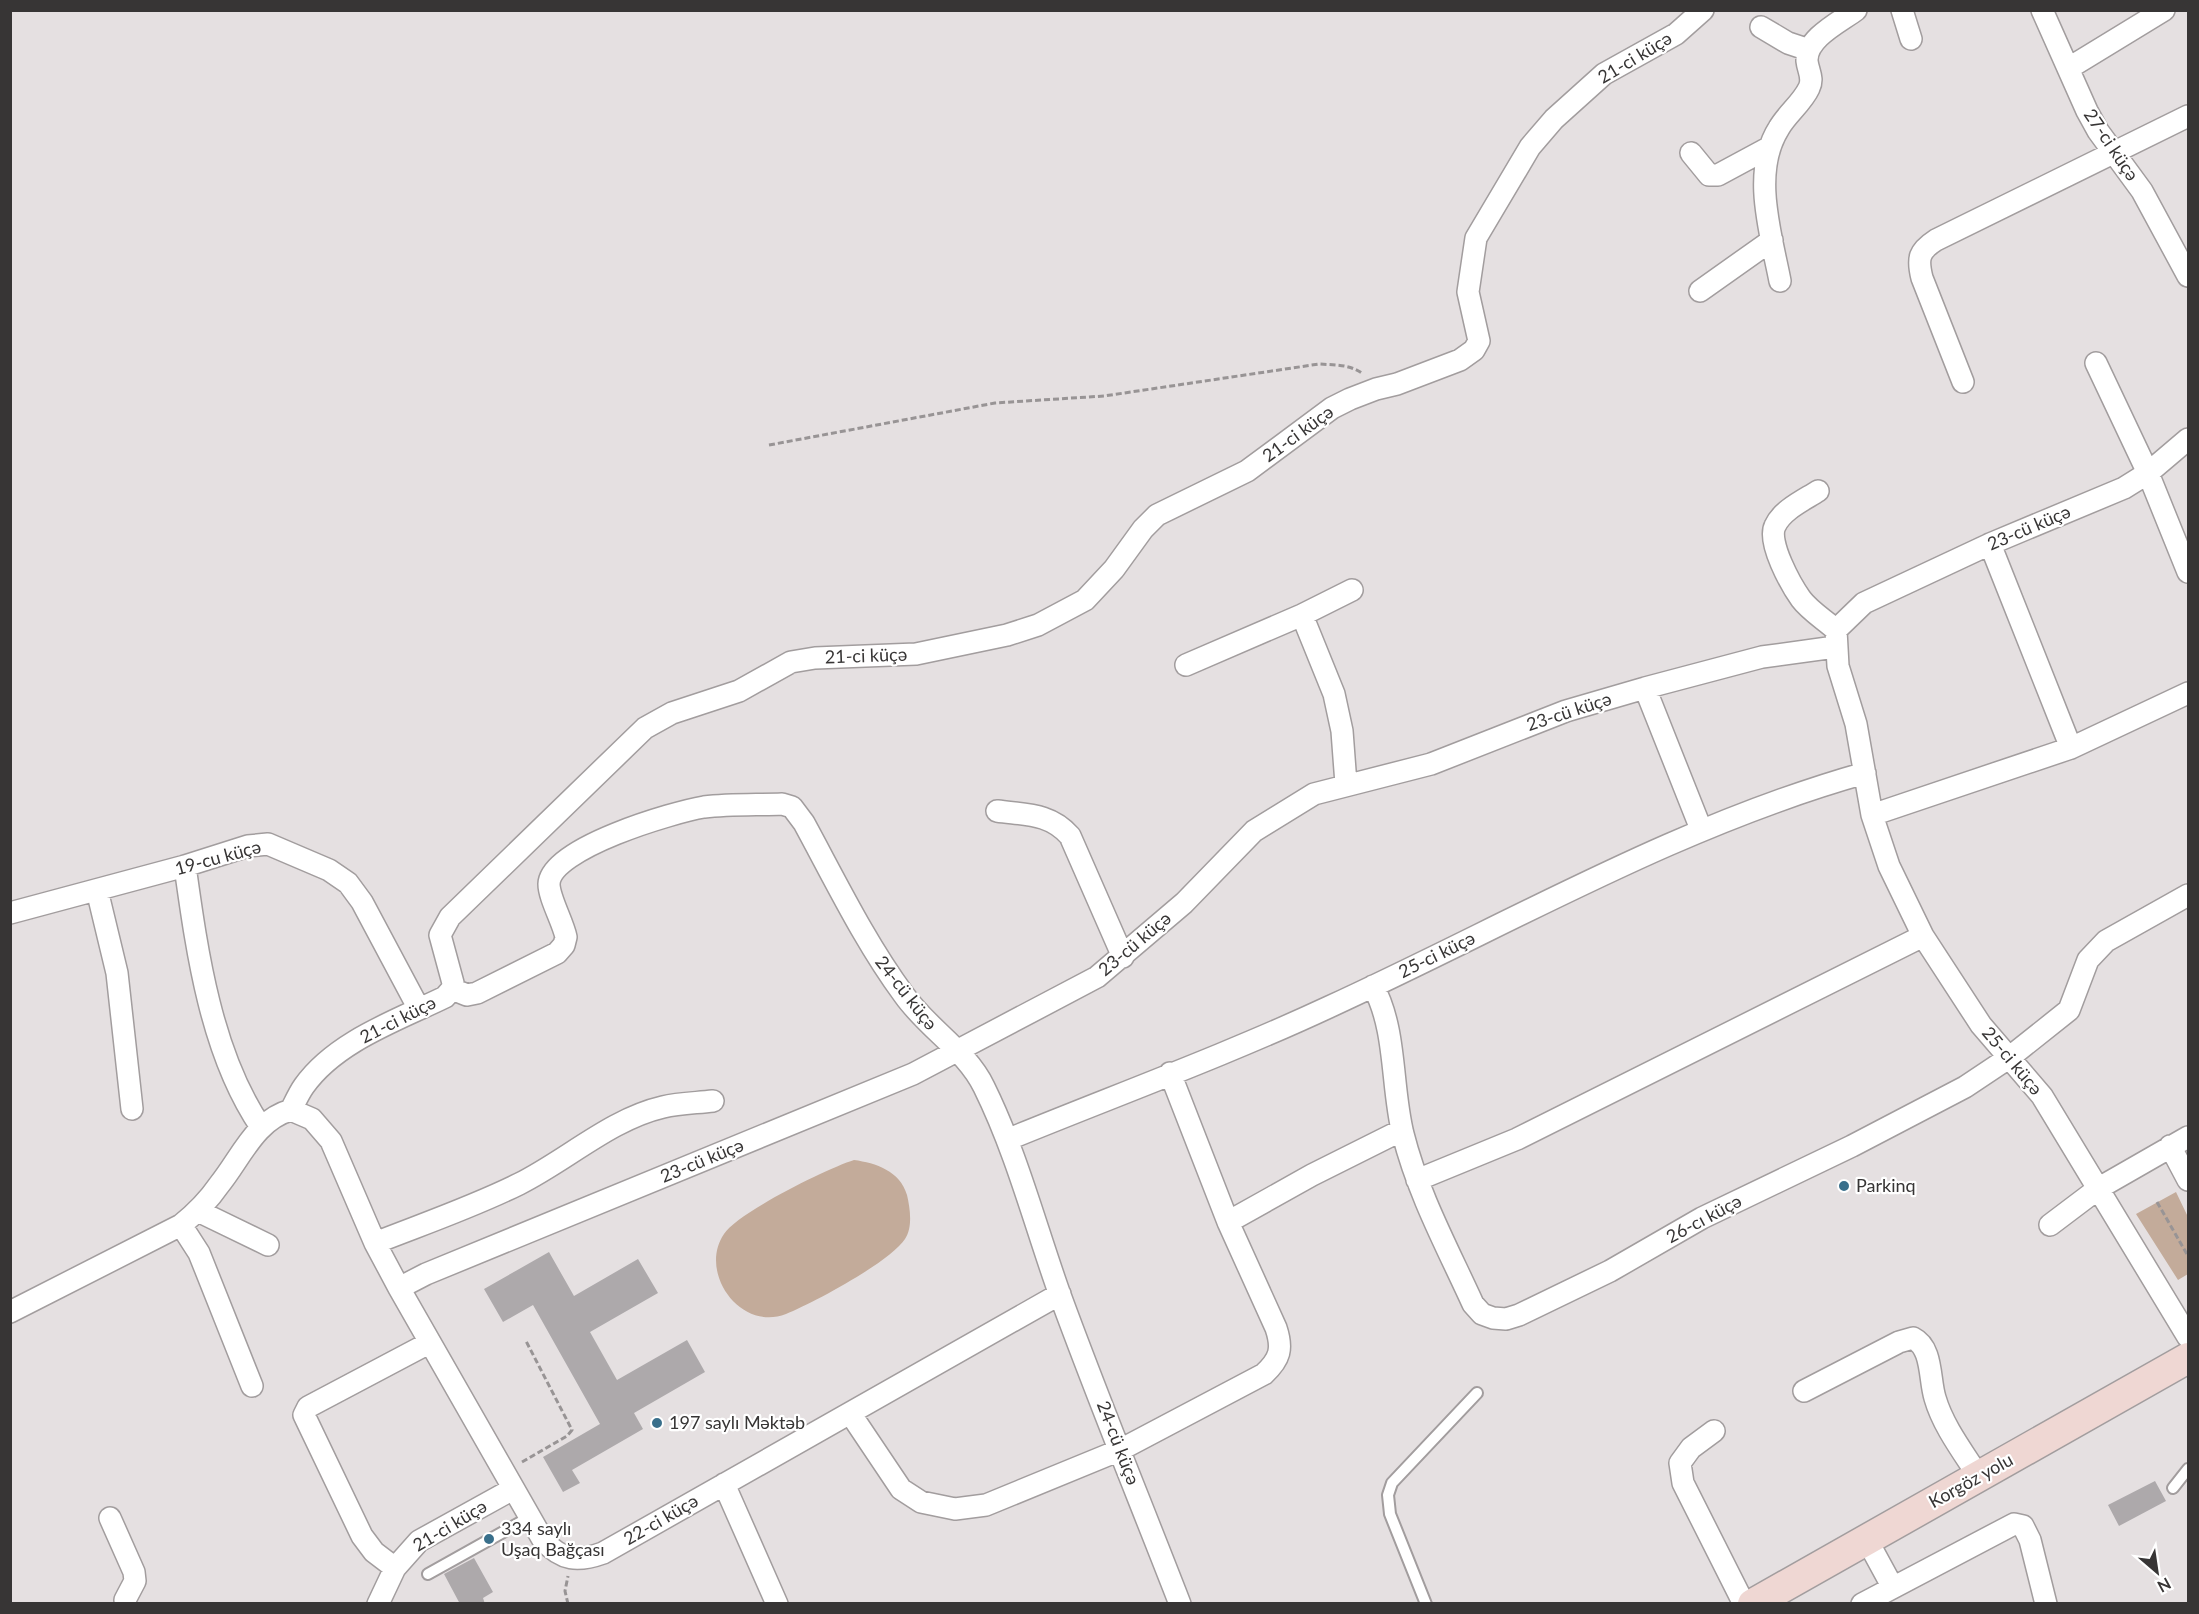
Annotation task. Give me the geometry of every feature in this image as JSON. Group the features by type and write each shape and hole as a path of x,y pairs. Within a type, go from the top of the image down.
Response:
{"main road":[{"name":"Korgöz yolu","path":"1753,1604 2188,1358"}],"street":[{"name":"21-ci küçə","path":"291,1110 304,1085 328,1061 357,1041 445,997 452,989 453,976 440,934 450,917 645,728 672,714 739,692 791,662 815,658 916,654 1007,635 1061,615 1086,600 1157,515 1247,471 1332,408 1376,389 1417,378 1460,360 1474,350 1479,340 1468,292 1470,265 1476,238 1530,147 1554,119 1604,74 1676,34 1703,10"},
{"path":"1780,281 1765,189 1770,147 1778,129 1809,88 1812,78 1807,61 1809,50 1821,35 1856,10"},
{"path":"1902,10 1911,39"},
{"name":"27-ci küçə","path":"2042,10 2087,111 2142,191 2188,276"},
{"path":"2069,68 2164,10"},
{"path":"1761,27 1788,43 1809,50"},
{"path":"1963,382 1922,278 1918,262 1922,250 1936,240 2188,116"},
{"path":"1691,153 1709,175 1718,176 1770,147"},
{"path":"1700,291 1772,240"},
{"path":"2096,363 2148,473 2188,572"},
{"name":"23-cü küçə","path":"399,1288 426,1274 913,1074 959,1052 1097,977 1124,957 1184,903 1254,831 1314,794 1431,764 1566,711 1836,638 1864,603 1990,544 2124,488 2148,473 2188,439"},
{"path":"1818,490 1781,516 1774,527 1773,540 1788,577 1801,600 1836,638"},
{"path":"1990,544 2071,748"},
{"path":"1186,665 1302,615 1352,590"},
{"path":"1302,615 1334,694 1342,731 1346,784"},
{"name":"25-ci küçə","path":"1836,638 1838,666 1856,724 1872,815 1889,866 1923,936 1981,1025 2043,1096 2188,1337"},
{"path":"1645,688 1701,829"},
{"path":"1872,815 2071,748 2188,693"},
{"name":"25-ci küçə","path":"1009,1139 1327,1008 1701,829 1803,791 1865,773"},
{"name":"24-cü küçə","path":"452,989 467,995 477,993 557,953 564,945 566,937 549,885 553,872 596,842 639,824 705,807 783,804 792,807 804,823 873,949 904,995 922,1019 959,1052 983,1085 1009,1139 1060,1294 1180,1604"},
{"path":"997,811 1038,816 1059,823 1070,836 1124,957"},
{"name":"19-cu küçə","path":"10,913 185,866 248,846 268,844 329,870 348,883 362,902 419,1009"},
{"path":"185,866 198,961 210,1004 236,1084 261,1127"},
{"path":"98,890 117,972 132,1108"},
{"name":"26-cı küçə","path":"1373,986 1385,1014 1402,1130 1417,1180 1473,1304 1482,1314 1506,1319 1610,1271 1702,1218 1899,1122 1965,1087 2010,1057 2069,1010 2088,960 2095,950 2106,941 2188,895"},
{"path":"1417,1180 1517,1139 1923,936"},
{"path":"850,1413 901,1489 921,1502 955,1509 986,1505 1120,1450 1264,1374 1280,1356 1281,1342 1228,1221 1170,1073"},
{"path":"375,1243 517,1185 618,1124 648,1111 665,1106 713,1101"},
{"path":"10,1312 181,1225 198,1211 261,1127 276,1114 291,1110 312,1119 331,1141 375,1243 508,1481 543,1540 555,1553 572,1560"},
{"path":"1228,1221 1312,1174 1402,1130"},
{"path":"2050,1225 2099,1188 2179,1142 2188,1180"},
{"path":"198,1211 268,1245"},
{"path":"181,1225 199,1253 252,1386"},
{"name":"22-ci küçə","path":"572,1560 586,1559 603,1553 1060,1294"},
{"path":"1804,1391 1899,1342 1913,1338 1922,1343 1926,1351 1935,1399 1946,1424 1979,1477"},
{"path":"395,1568 374,1552 362,1536 304,1414 316,1403 429,1343"},
{"path":"1714,1431 1691,1448 1680,1463 1683,1483 1744,1604"},
{"name":"21-ci küçə","path":"378,1604 395,1568 419,1541 508,1481"},
{"path":"724,1484 777,1604"},
{"path":"110,1518 134,1572 135,1581 122,1602"},
{"path":"1862,1604 1892,1586 2014,1524 2023,1526 2030,1540 2046,1604"},
{"path":"1867,1540 1892,1586"}],"lane":[{"path":"1426,1604 1390,1514 1388,1495 1392,1483 1477,1393"},
{"path":"2173,1488 2188,1468"},
{"path":"428,1574 530,1517"}],"path":[{"path":"769,445 995,403 1104,396 1319,364 1357,369 1376,389"},
{"path":"2157,1202 2188,1256"},
{"path":"508,1481 572,1430 526,1341"},
{"path":"568,1604 565,1591 572,1560"}],"shaded area":[{"path":"854,1160 879,1166 893,1174 904,1187 910,1217 908,1234 905,1239 884,1259 868,1270 832,1292 786,1314 769,1317 753,1314 739,1307 728,1295 720,1281 716,1265 717,1249 724,1234 732,1225 764,1203 805,1181"},
{"path":"2176,1192 2188,1217 2188,1274 2178,1280 2136,1214"}],"building":[{"path":"549,1252 574,1296 638,1259 658,1293 590,1332 617,1380 687,1340 705,1372 634,1413 643,1429 572,1470 580,1483 563,1492 543,1457 600,1424 533,1305 503,1322 484,1289"},
{"path":"2155,1481 2166,1501 2119,1526 2108,1505"},
{"path":"474,1558 493,1592 483,1598 485,1604 460,1604 444,1574"}],"place":[{"name":"Parkinq","path":"1844,1186"},
{"name":"197 saylı Məktəb","path":"657,1423"},
{"name":"334 saylı Uşaq Bağçası","path":"489,1539"}]}
